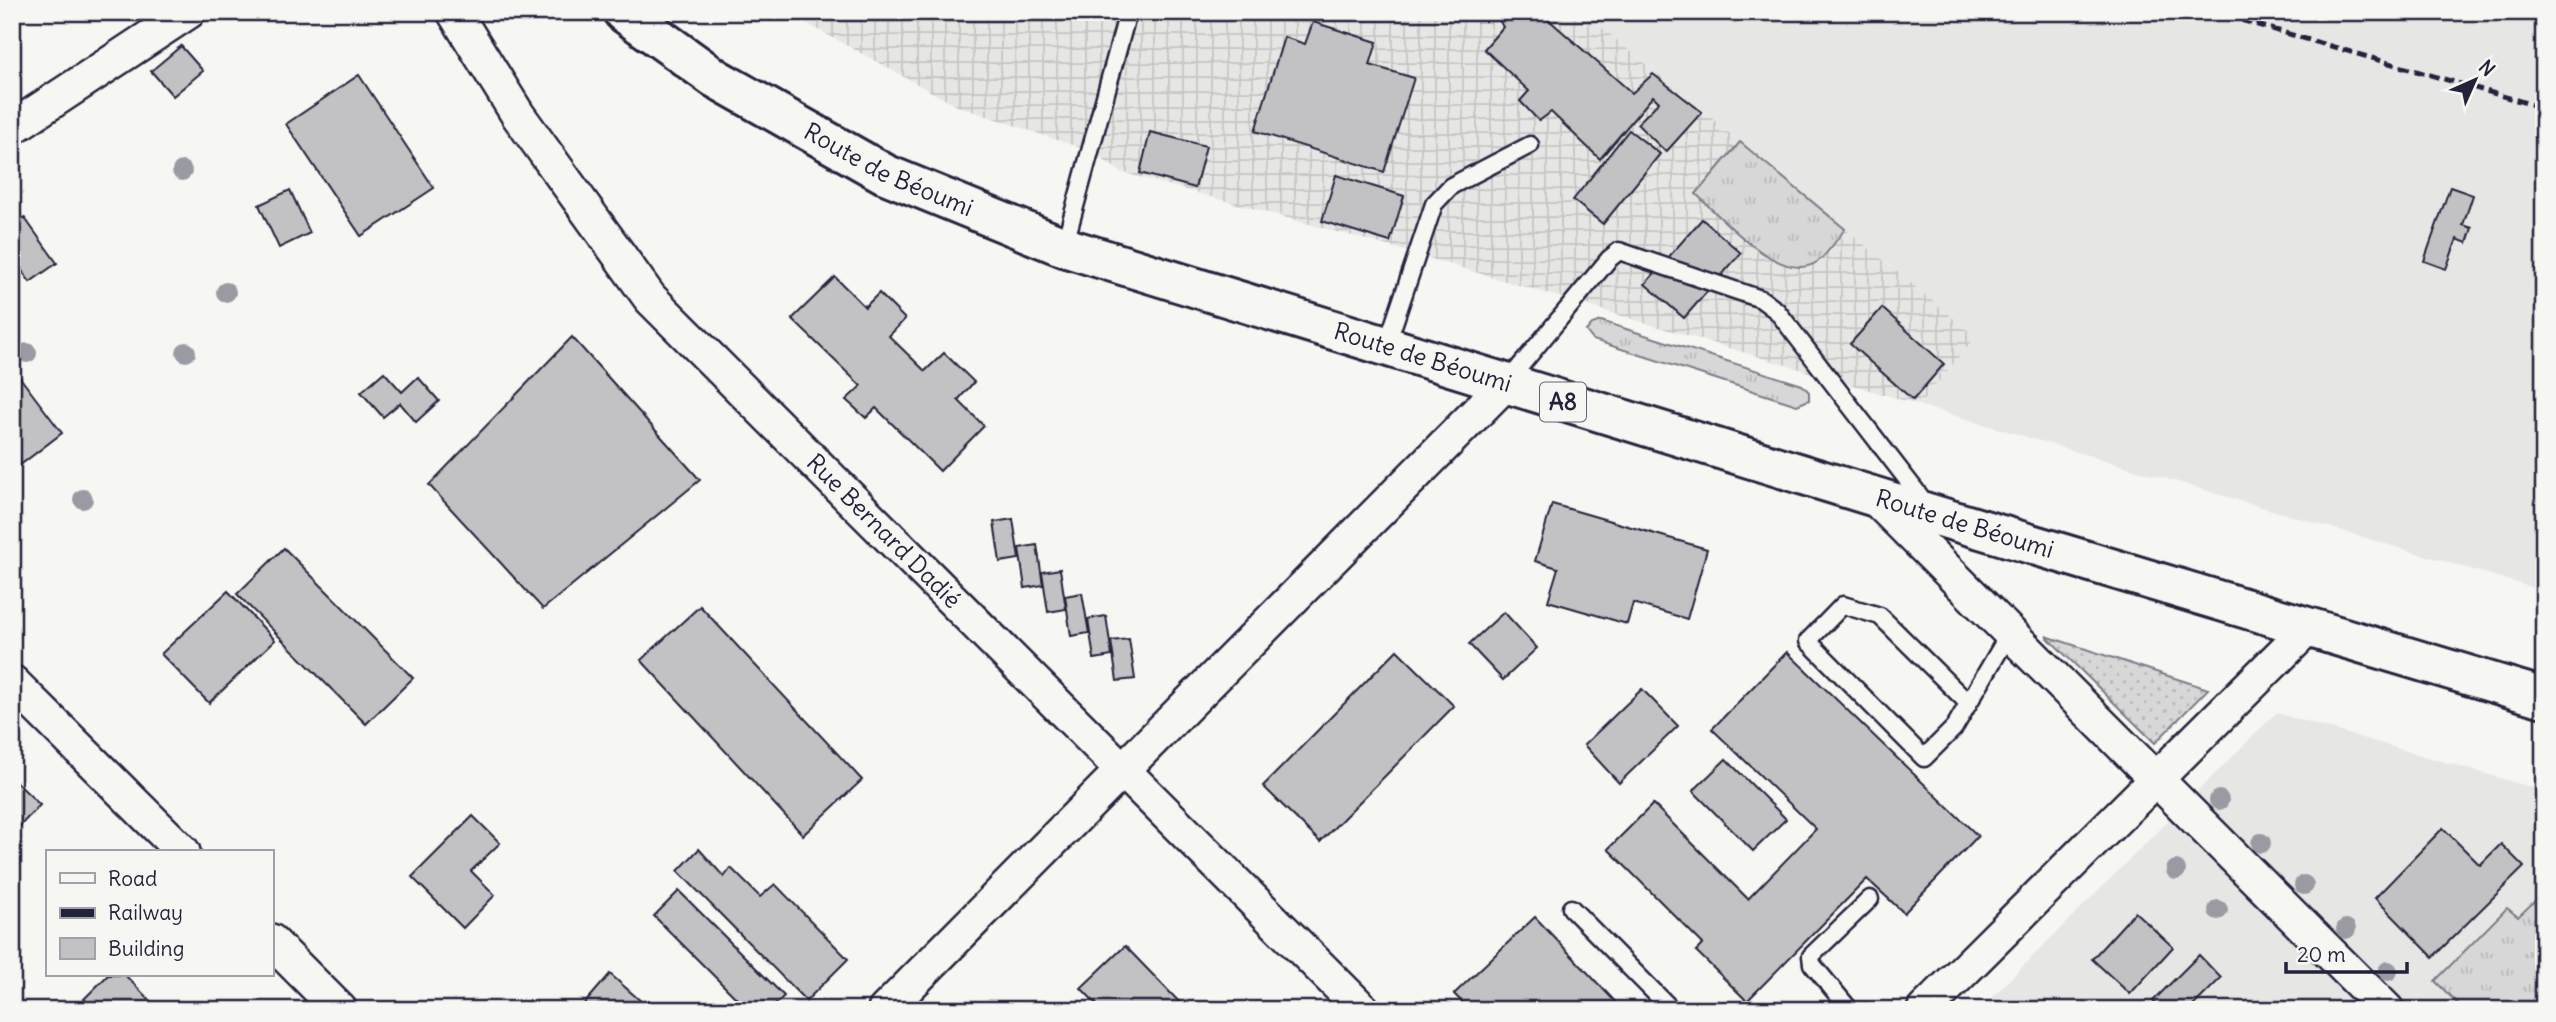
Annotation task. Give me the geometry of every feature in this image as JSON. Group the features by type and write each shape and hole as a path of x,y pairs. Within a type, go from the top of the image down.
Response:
{"main road":[{"name":"Route de Béoumi","path":"623,12 715,78 885,174 1064,247 1934,515 2544,698"}],"street":[{"path":"12,128 188,12"},
{"name":"Rue Bernard Dadié","path":"454,12 518,115 650,298 1363,1010"},
{"path":"885,1010 1505,384"},
{"path":"1871,494 2387,1010"},
{"path":"1924,1010 2309,627"},
{"path":"12,682 181,850"},
{"path":"273,943 340,1010"}],"lane":[{"path":"1064,247 1128,12"},
{"path":"1387,347 1434,204 1451,186 1530,145"},
{"path":"1505,384 1609,259 1619,251 1761,299 1777,311 1934,515"},
{"path":"1968,703 1880,615 1843,605 1808,640 1924,758 1954,728 2010,632"},
{"path":"1850,1010 1812,964 1811,956 1870,899"},
{"path":"1571,908 1672,1010"}],"shaded area":[{"path":"786,12 1583,12 1976,337 1919,405 1395,248 1121,172 1090,151 957,106"},
{"path":"1583,12 2544,12 2544,591 1919,405 1976,337"},
{"path":"2276,713 2544,791 2544,1010 1979,1010"}],"green space":[{"path":"1740,142 1845,229 1817,262 1802,267 1786,265 1769,257 1752,246 1696,194"},
{"path":"1601,321 1802,385 1809,392 1809,400 1797,405 1593,340 1586,331 1592,324"},
{"path":"2046,636 2208,689 2155,743"},
{"path":"2544,892 2544,1010 2464,1010 2435,981 2507,908 2518,917"}],"building":[{"path":"1495,12 1540,12 1632,93 1653,74 1702,112 1666,152 1637,124 1659,102 1653,96 1600,159 1551,112 1539,121 1520,101 1529,91 1484,49 1503,27"},
{"path":"1313,22 1377,42 1370,65 1414,78 1384,172 1255,131 1284,37 1305,44"},
{"path":"181,46 203,71 173,96 151,71"},
{"path":"359,75 434,188 361,236 286,124"},
{"path":"1629,130 1660,154 1603,224 1573,200"},
{"path":"1150,132 1206,146 1195,188 1140,173"},
{"path":"1336,175 1404,196 1390,242 1322,221"},
{"path":"2450,187 2473,195 2463,225 2472,228 2467,243 2457,239 2446,269 2424,261"},
{"path":"290,190 310,233 279,248 259,205"},
{"path":"24,217 57,263 30,282 12,257 12,225"},
{"path":"1702,219 1741,253 1684,318 1645,284"},
{"path":"835,277 865,307 879,293 905,319 889,336 925,371 944,353 974,382 958,400 984,426 940,471 876,408 866,418 846,400 861,386 792,319"},
{"path":"1882,308 1944,364 1913,400 1850,344"},
{"path":"572,337 700,480 543,609 429,485"},
{"path":"12,367 62,433 15,469 12,465"},
{"path":"384,372 402,392 418,377 439,401 416,422 400,403 383,417 361,392"},
{"path":"1552,504 1707,549 1687,619 1633,603 1627,624 1548,601 1558,568 1535,561"},
{"path":"1013,519 1019,559 1000,562 994,522"},
{"path":"1037,545 1043,585 1025,588 1019,548"},
{"path":"284,548 413,678 366,724 237,594"},
{"path":"1060,569 1066,609 1048,612 1042,572"},
{"path":"228,591 275,640 209,703 161,654"},
{"path":"1082,593 1089,633 1071,636 1065,596"},
{"path":"700,606 862,780 803,835 641,660"},
{"path":"1504,612 1537,648 1503,680 1469,644"},
{"path":"1106,616 1112,656 1094,659 1088,619"},
{"path":"1129,639 1135,679 1117,681 1111,641"},
{"path":"1397,650 1454,706 1320,842 1263,786"},
{"path":"1787,652 1978,836 1904,913 1867,879 1747,1001 1696,951 1703,944 1608,849 1653,804 1748,899 1816,829 1712,729"},
{"path":"1642,689 1678,726 1619,783 1584,745"},
{"path":"1726,759 1786,819 1753,851 1693,791"},
{"path":"12,778 40,805 12,834"},
{"path":"473,816 500,843 471,871 495,895 463,928 412,877"},
{"path":"2443,828 2480,865 2501,844 2524,867 2433,957 2375,898"},
{"path":"699,849 724,877 731,868 760,897 775,884 848,959 806,1001 678,871"},
{"path":"679,891 784,996 770,1010 748,1010 654,916"},
{"path":"2135,912 2173,947 2130,994 2092,959"},
{"path":"1535,917 1623,1010 1470,1010 1454,994"},
{"path":"1125,946 1187,1010 1102,1010 1081,988"},
{"path":"2199,955 2221,978 2189,1010 2162,1010 2153,1001"},
{"path":"610,974 651,1010 579,1010"},
{"path":"107,976 126,976 159,1010 95,1010 84,999"}],"railway":[{"path":"2213,12 2544,108"}]}
